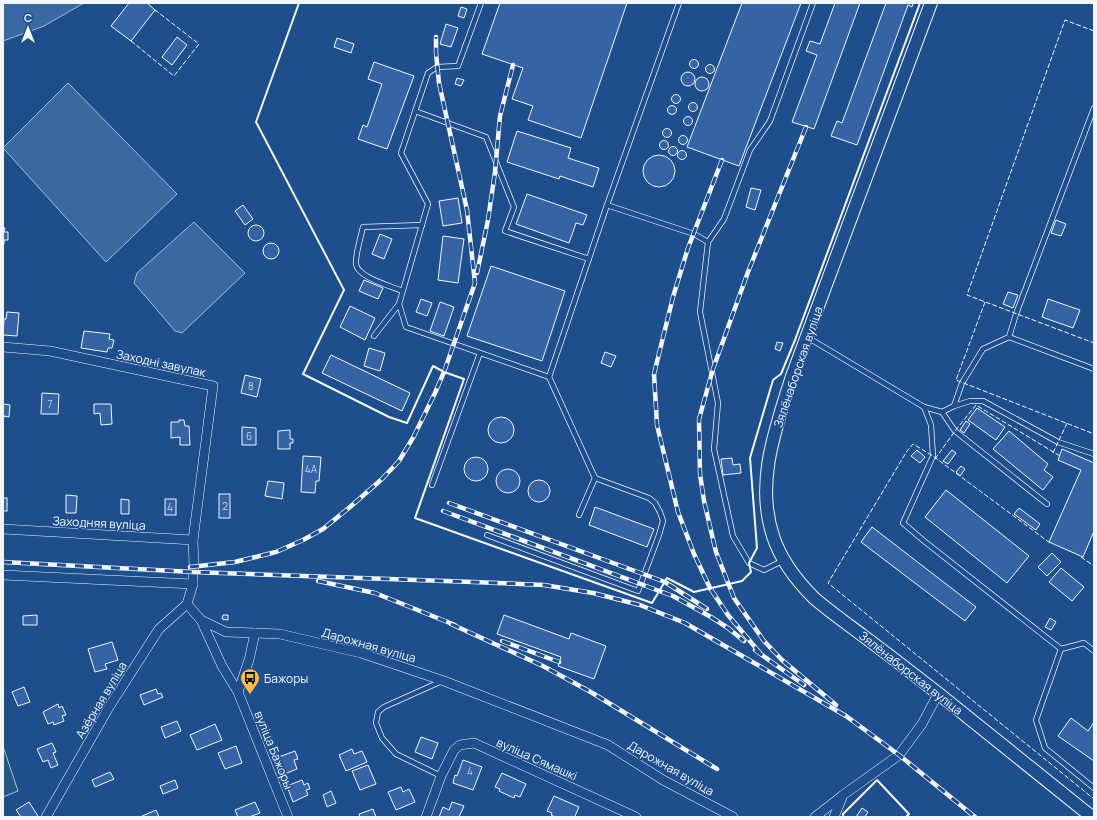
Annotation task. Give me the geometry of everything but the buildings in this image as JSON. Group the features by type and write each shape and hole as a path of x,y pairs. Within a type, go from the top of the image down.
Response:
{"main road":[{"name":"Зялёнаборская вуліца","path":"931,3 792,376 779,415 769,454 766,474 768,515 773,536 784,560 795,576 814,597 1092,817"}],"street":[{"name":"Заходні завулак","path":"3,347 50,351 213,386 193,540 193,584"},
{"name":"Заходняя вуліца","path":"3,529 193,540"},
{"path":"3,575 193,584 187,604"},
{"name":"Дарожная вуліца","path":"187,604 201,620 226,632 280,634 361,653 444,680 608,745 662,780 733,817"},
{"name":"Азёрная вуліца","path":"46,817 109,707 159,629 187,604"},
{"name":"вуліца Бажоры","path":"201,620 222,666 238,692 288,817"},
{"path":"238,692 249,660 254,633"},
{"path":"815,817 899,755 922,724 938,694"},
{"name":"вуліца Сямашкі","path":"426,817 441,776 454,750 460,745 474,743 636,817"},
{"path":"834,817 843,795"}],"lane":[{"path":"374,336 399,304 428,204 400,153 428,73 437,67 458,66 482,3"},
{"path":"487,535 638,591 659,535 662,521 660,512 655,503 649,498 595,478 549,377 607,205 679,3"},
{"path":"784,560 764,570 750,563 733,536 714,448 718,403 700,312 708,242 724,219 750,150 770,121 814,3"},
{"path":"1009,337 1016,314 1094,108"},
{"path":"415,111 486,137 514,207 505,231 589,259"},
{"path":"607,205 694,234 708,242"},
{"path":"402,290 362,274 357,269 355,263 363,227 422,225"},
{"path":"399,304 406,327 549,377"},
{"path":"807,337 924,407 942,412 955,431 1047,504"},
{"path":"954,406 962,383 982,349 1009,337 1094,369"},
{"path":"432,484 480,353"},
{"path":"942,412 970,401 983,401 1058,442 1094,454"},
{"path":"924,407 931,425 932,456 904,523 924,541 1061,649"},
{"path":"579,515 595,478"},
{"path":"1061,649 1084,643 1094,651"},
{"path":"1061,649 1036,720 1045,748 1094,788"},
{"path":"441,776 396,754 382,738 376,723 378,712 384,707 444,680"}],"shaded area":[{"path":"3,3 84,3 44,26 3,41"},
{"path":"68,83 177,194 106,262 3,148"},
{"path":"194,222 245,273 182,333 175,331 134,283 137,273"},
{"path":"3,746 18,791 3,797"}],"railway":[{"path":"190,567 235,562 276,552 323,529 382,479 399,461 414,436 435,393 444,372 475,283 467,210 439,83 436,37"},
{"path":"477,273 488,220 495,172 500,116 513,65"},
{"path":"806,127 748,272 713,369 699,419 700,474 704,501 716,552 734,598 764,641 782,660 836,705"},
{"path":"722,160 688,248 673,297 654,374 657,425 678,512 694,554 710,588 728,615 760,653"},
{"path":"449,503 665,582 707,609"},
{"path":"443,511 673,596 711,617 744,641"},
{"path":"3,562 193,572 544,585 593,593 640,605 685,623 846,716 899,755 975,817"},
{"path":"318,581 375,593 455,625"},
{"path":"451,624 543,666 589,691 717,769"},
{"path":"502,641 559,662"},
{"path":"755,650 804,685"}],"fence":[{"path":"131,41 174,76 199,44 155,10"},
{"path":"1094,31 1065,20 967,295 1094,343"},
{"path":"985,302 956,380 1094,434"},
{"path":"935,459 976,405 1060,456"},
{"path":"1053,453 1067,423"},
{"path":"1050,543 933,456 913,444 907,451 828,583 1094,799"},
{"path":"1081,557 1094,566"}],"wall":[{"path":"299,3 256,122 344,290 303,374 389,417 407,423 433,366 444,372 464,379 415,518 652,603 667,578 694,592 742,581 751,572 749,563 757,548 750,458 773,380 781,374 795,340 920,3"},
{"path":"843,817 843,814 877,780 909,814 906,817"}],"place":[{"name":"Бажоры","path":"250,695"}]}
